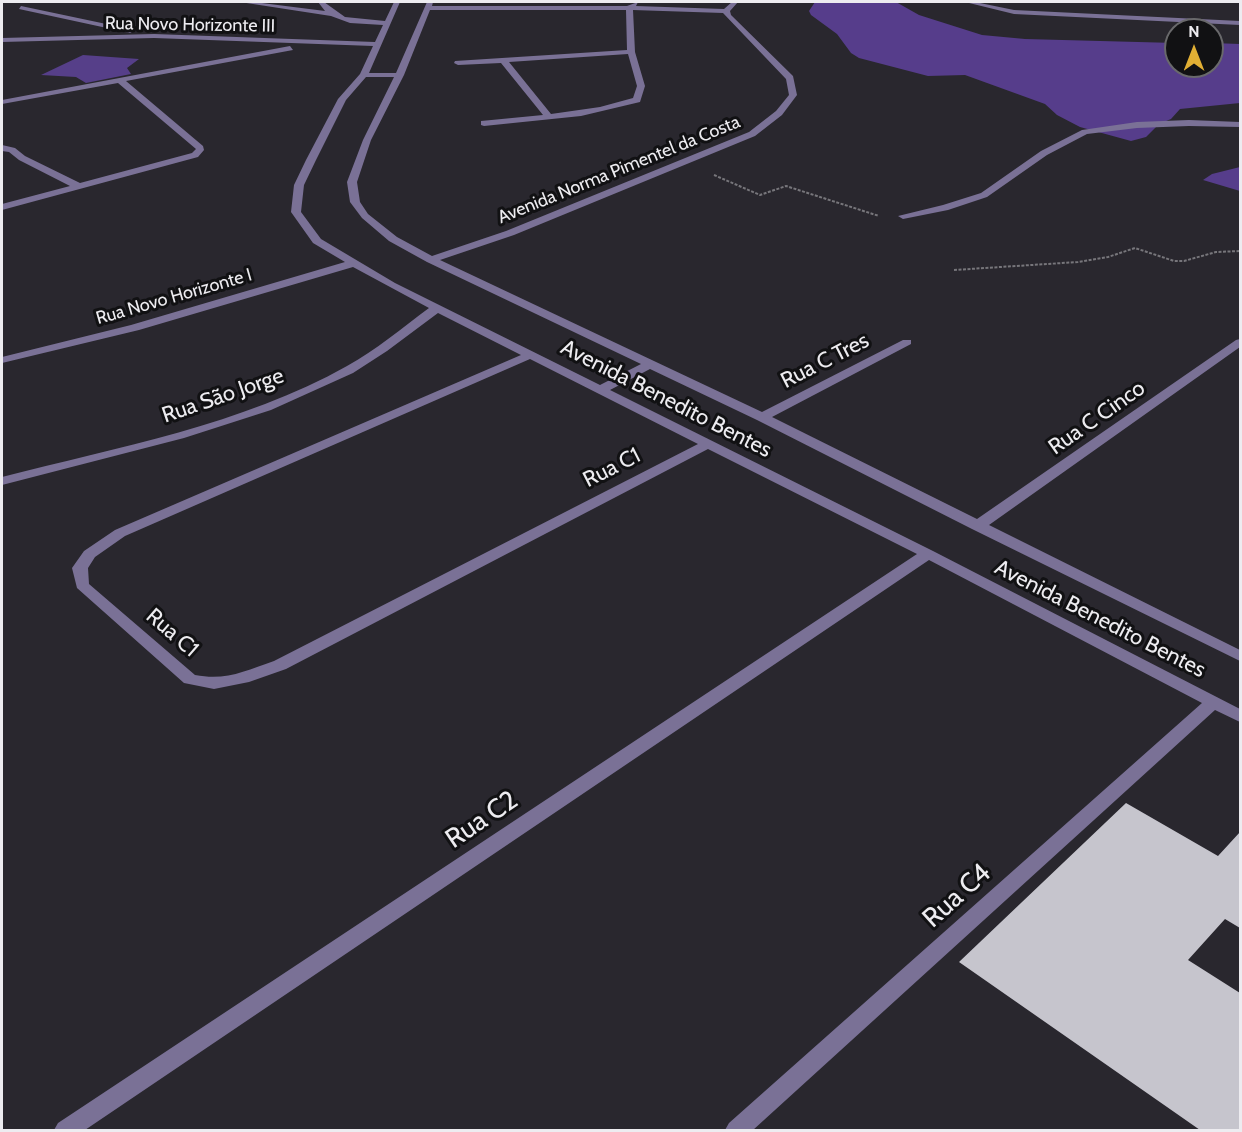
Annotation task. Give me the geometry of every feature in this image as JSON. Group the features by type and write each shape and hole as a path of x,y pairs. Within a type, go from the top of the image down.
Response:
{"street":[{"path":"243,2 329,14 351,22 387,23"},
{"path":"321,2 329,14"},
{"name":"Avenida Benedito Bentes","path":"397,2 364,75 342,99 299,185 296,212 317,241 391,285 928,554 1240,716"},
{"path":"629,8 639,2"},
{"path":"428,5 726,11 735,2"},
{"path":"968,2 1014,12 1240,23"},
{"name":"Avenida Benedito Bentes","path":"428,5 399,75 367,140 352,182 355,202 365,216 393,239 431,260 762,417 1240,656"},
{"path":"21,8 154,36"},
{"path":"484,123 619,106 638,100 641,86 631,52 629,8"},
{"name":"Avenida Norma Pimentel da Costa","path":"431,260 510,233 752,134 779,114 793,95 790,78 728,16 726,11"},
{"name":"Rua Novo Horizonte III","path":"2,40 154,36 378,44"},
{"path":"2,102 316,43"},
{"path":"458,63 631,52"},
{"path":"503,60 548,116"},
{"path":"364,75 399,75"},
{"path":"2,207 195,154 200,150 121,81"},
{"path":"903,216 945,208 984,195 1044,153 1085,132 1137,125 1189,123 1240,125"},
{"path":"2,148 12,150 22,158 78,186"},
{"name":"Rua Novo Horizonte I","path":"2,360 58,348 180,315 354,263"},
{"name":"Rua São Jorge","path":"2,481 132,448 242,416 351,369 438,307"},
{"name":"Rua C Tres","path":"762,417 907,342"},
{"name":"Rua C Cinco","path":"977,526 1240,342"},
{"name":"Rua C1","path":"530,355 120,533 89,554 80,568 82,585 190,679 214,684 243,678 280,665 708,444"},
{"path":"600,390 651,363"},
{"name":"Rua C2","path":"66,1131 928,554"},
{"name":"Rua C4","path":"737,1131 1214,702"}],"path":[{"path":"679,164 728,180 760,195 786,186 885,219 903,216"},
{"path":"954,270 1078,262 1108,257 1135,248 1174,261 1184,261 1216,252 1240,251"}],"shaded area":[{"path":"815,2 896,2 919,15 982,35 1025,39 1164,43 1164,78 1224,78 1224,43 1240,44 1240,103 1180,109 1171,119 1159,124 1146,137 1131,141 1080,127 1057,115 1045,104 965,75 928,76 859,58 851,53 837,34 811,15 809,11"},
{"path":"83,55 139,59 127,68 131,74 86,83 76,77 41,75"},
{"path":"1240,167 1240,191 1203,180 1212,174"}],"building":[{"path":"1126,803 1218,856 1240,832 1240,928 1225,919 1188,960 1240,993 1240,1130 1200,1130 959,962"}]}
